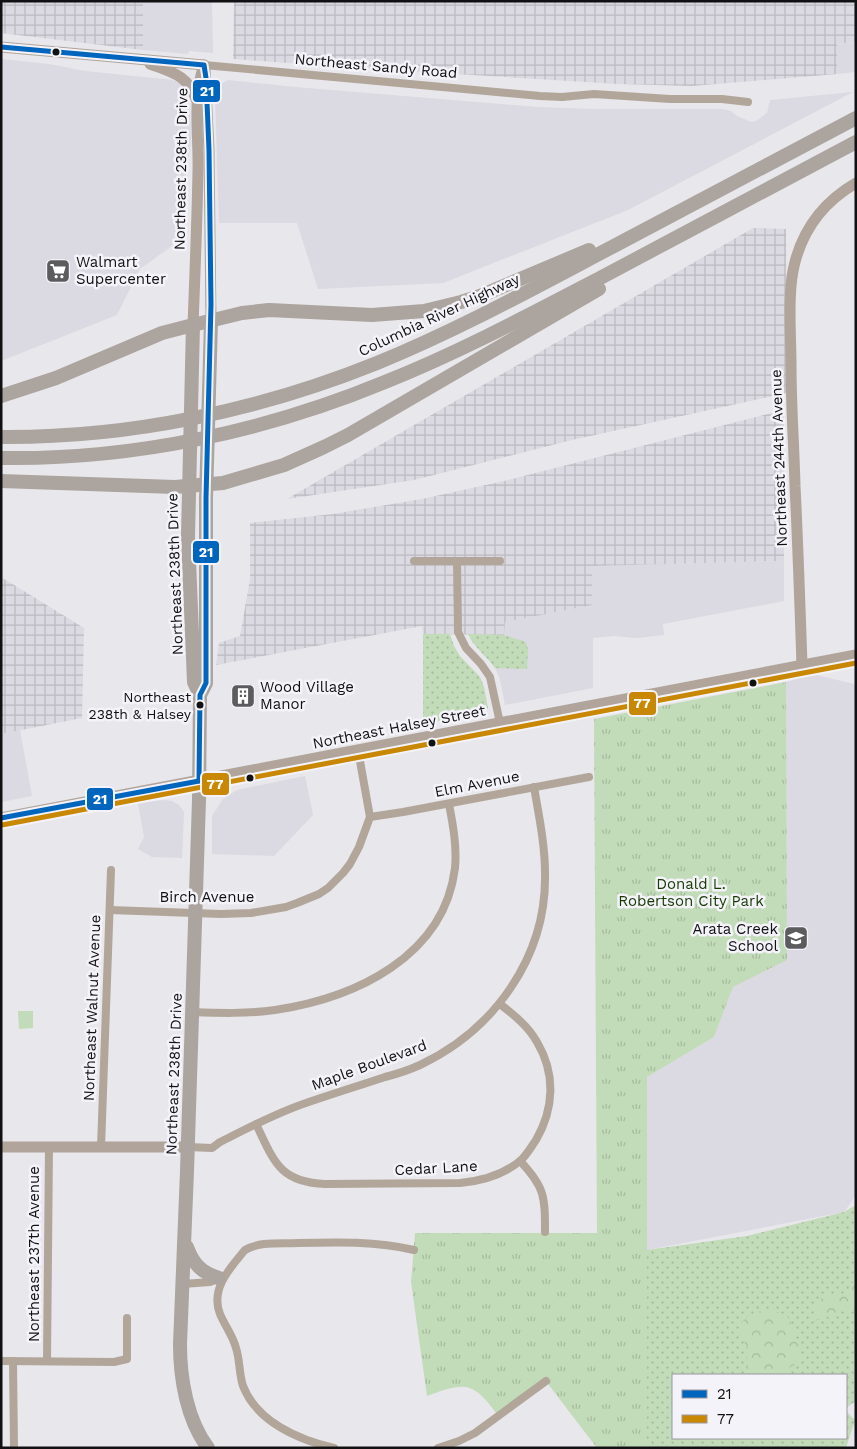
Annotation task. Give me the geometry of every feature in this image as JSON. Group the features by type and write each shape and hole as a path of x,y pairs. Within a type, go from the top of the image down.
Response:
{"highway":[{"name":"Columbia River Highway","path":"1,437 90,433 173,422 253,404 310,387 389,358 517,298 856,118"},
{"path":"1,458 65,456 152,447 217,435 296,414 354,394 423,366 519,320 856,142"},
{"path":"1,396 56,378 162,333 242,313 269,310 372,315 424,311 454,304 480,296 584,252 637,234"},
{"path":"1,481 175,487 188,492 206,491 223,483 284,465 324,448 375,420 598,289 639,257"},
{"name":"Northeast 238th Drive","path":"200,695 206,683 206,491 210,321"},
{"name":"Northeast 238th Drive","path":"193,325 188,536 194,682 200,695 192,1012 195,1148 185,1239 180,1344 182,1373 189,1406 195,1427 208,1448"},
{"path":"185,1239 188,1251 202,1271 221,1278"}],"street":[{"name":"Northeast Sandy Road","path":"1,47 540,96 562,97 594,94 670,99 722,99 748,102"},
{"path":"138,59 176,74 186,81 193,90 196,101"},
{"name":"Northeast 238th Drive","path":"193,325 198,170 196,101 204,65"},
{"name":"Northeast 238th Drive","path":"204,65 209,150 210,321"},
{"name":"Northeast 244th Avenue","path":"802,665 791,367 791,286 794,263 810,226 825,207 856,183"},
{"path":"414,561 500,562"},
{"path":"457,562 458,632 466,648 490,677 500,723"},
{"name":"Northeast Halsey Street","path":"1,818 856,655"},
{"path":"358,750 370,817"},
{"name":"Elm Avenue","path":"370,817 589,777"},
{"name":"Maple Boulevard","path":"195,1148 220,1142 286,1110 419,1066 450,1049 470,1034 500,1004 520,974 530,953 543,904 546,874 534,787"},
{"path":"192,1012 260,1012 318,1001 358,986 405,958 436,924 450,892 455,866 455,853 449,804"},
{"name":"Birch Avenue","path":"110,910 236,914 267,911 297,903 319,894 335,882 350,864 359,847 370,817"},
{"name":"Northeast Walnut Avenue","path":"101,1147 111,870"},
{"name":"Cedar Lane","path":"256,1124 279,1166 294,1178 313,1184 477,1182 493,1176 520,1161 529,1152 546,1121 551,1085 550,1073 544,1054 533,1036 522,1023 500,1004"},
{"path":"1,1147 195,1148"},
{"name":"Northeast 237th Avenue","path":"48,1361 49,1147"},
{"path":"520,1161 530,1172 542,1191 545,1208 545,1232"},
{"path":"334,1448 311,1441 280,1426 261,1413 252,1403 242,1384 237,1350 218,1306 218,1291 221,1278 245,1250 250,1247 269,1244 353,1242 414,1250"},
{"path":"183,1284 210,1282 221,1278"},
{"path":"1,1361 114,1362 127,1360 127,1318"},
{"path":"14,1361 14,1448"},
{"path":"438,1448 475,1433 546,1381"}],"shaded area":[{"path":"1,1 143,1 143,50 1,33"},
{"path":"143,1 212,1 213,53 189,51 188,54 143,50"},
{"path":"234,1 856,1 856,42 837,44 837,74 692,86 618,84 358,68 233,59"},
{"path":"856,42 856,72 837,74 837,44"},
{"path":"1,59 49,64 85,71 173,80 184,87 187,93 190,106 191,142 176,243 140,269 117,315 1,361"},
{"path":"228,80 538,107 722,109 731,111 751,122 756,121 767,113 770,100 853,92 628,210 443,283 318,289 297,223 219,223 215,95 219,85"},
{"path":"753,228 786,229 787,393 572,440 414,480 287,499"},
{"path":"784,410 784,561 592,566 592,605 505,622 504,635 423,634 422,626 216,665 219,643 240,636 250,579 250,523 333,514 422,499 504,481"},
{"path":"784,561 784,601 663,624 664,635 637,638 614,636 593,638 593,688 505,705 500,679 495,668 527,668 526,643 504,635 504,622 592,605 592,566"},
{"path":"1,577 84,628 82,718 1,734"},
{"path":"808,673 854,684 856,687 856,1195 844,1212 647,1250 647,1077 714,1037 733,987 787,960 786,682 800,678"},
{"path":"20,730 32,796 1,802 1,734"},
{"path":"305,776 313,815 274,856 212,854 212,816 223,799 237,790"},
{"path":"163,800 172,801 179,805 184,812 182,858 152,857 138,849 144,837 138,803"}],"green space":[{"path":"423,634 450,634 460,656 480,677 488,708 481,713 423,724"},
{"path":"468,634 504,635 526,642 528,650 527,669 495,668 474,644"},
{"name":"Donald L. Robertson City Park","path":"786,682 787,960 733,987 714,1037 647,1077 647,1448 597,1448 545,1380 497,1414 481,1395 467,1387 450,1388 427,1396 411,1282 415,1233 597,1233 594,719"},
{"path":"18,1011 33,1011 33,1028 19,1029"},
{"path":"856,1205 856,1401 847,1407 847,1374 672,1374 672,1439 847,1439 847,1412 855,1420 846,1448 647,1448 647,1250 747,1236 844,1212"},
{"path":"856,1277 856,1309 837,1312 814,1321 814,1311 818,1301 824,1297 844,1293 850,1288"},
{"path":"772,1310 786,1315 791,1323 802,1356 798,1363 789,1368 791,1374 750,1374 746,1367 748,1349 738,1330 747,1317 761,1311"}],"transit line":[{"name":"21","path":"1,47 204,65 209,150 211,304 206,498 206,683 200,695 199,781"},
{"name":"77","path":"2,825 856,663"},
{"name":"21","path":"1,818 199,781"}],"place":[{"name":"Walmart Supercenter","path":"58,271"},
{"name":"Wood Village Manor","path":"243,696"},
{"name":"Northeast 238th & Halsey","path":"200,705"},
{"name":"Arata Creek School","path":"796,938"}]}
